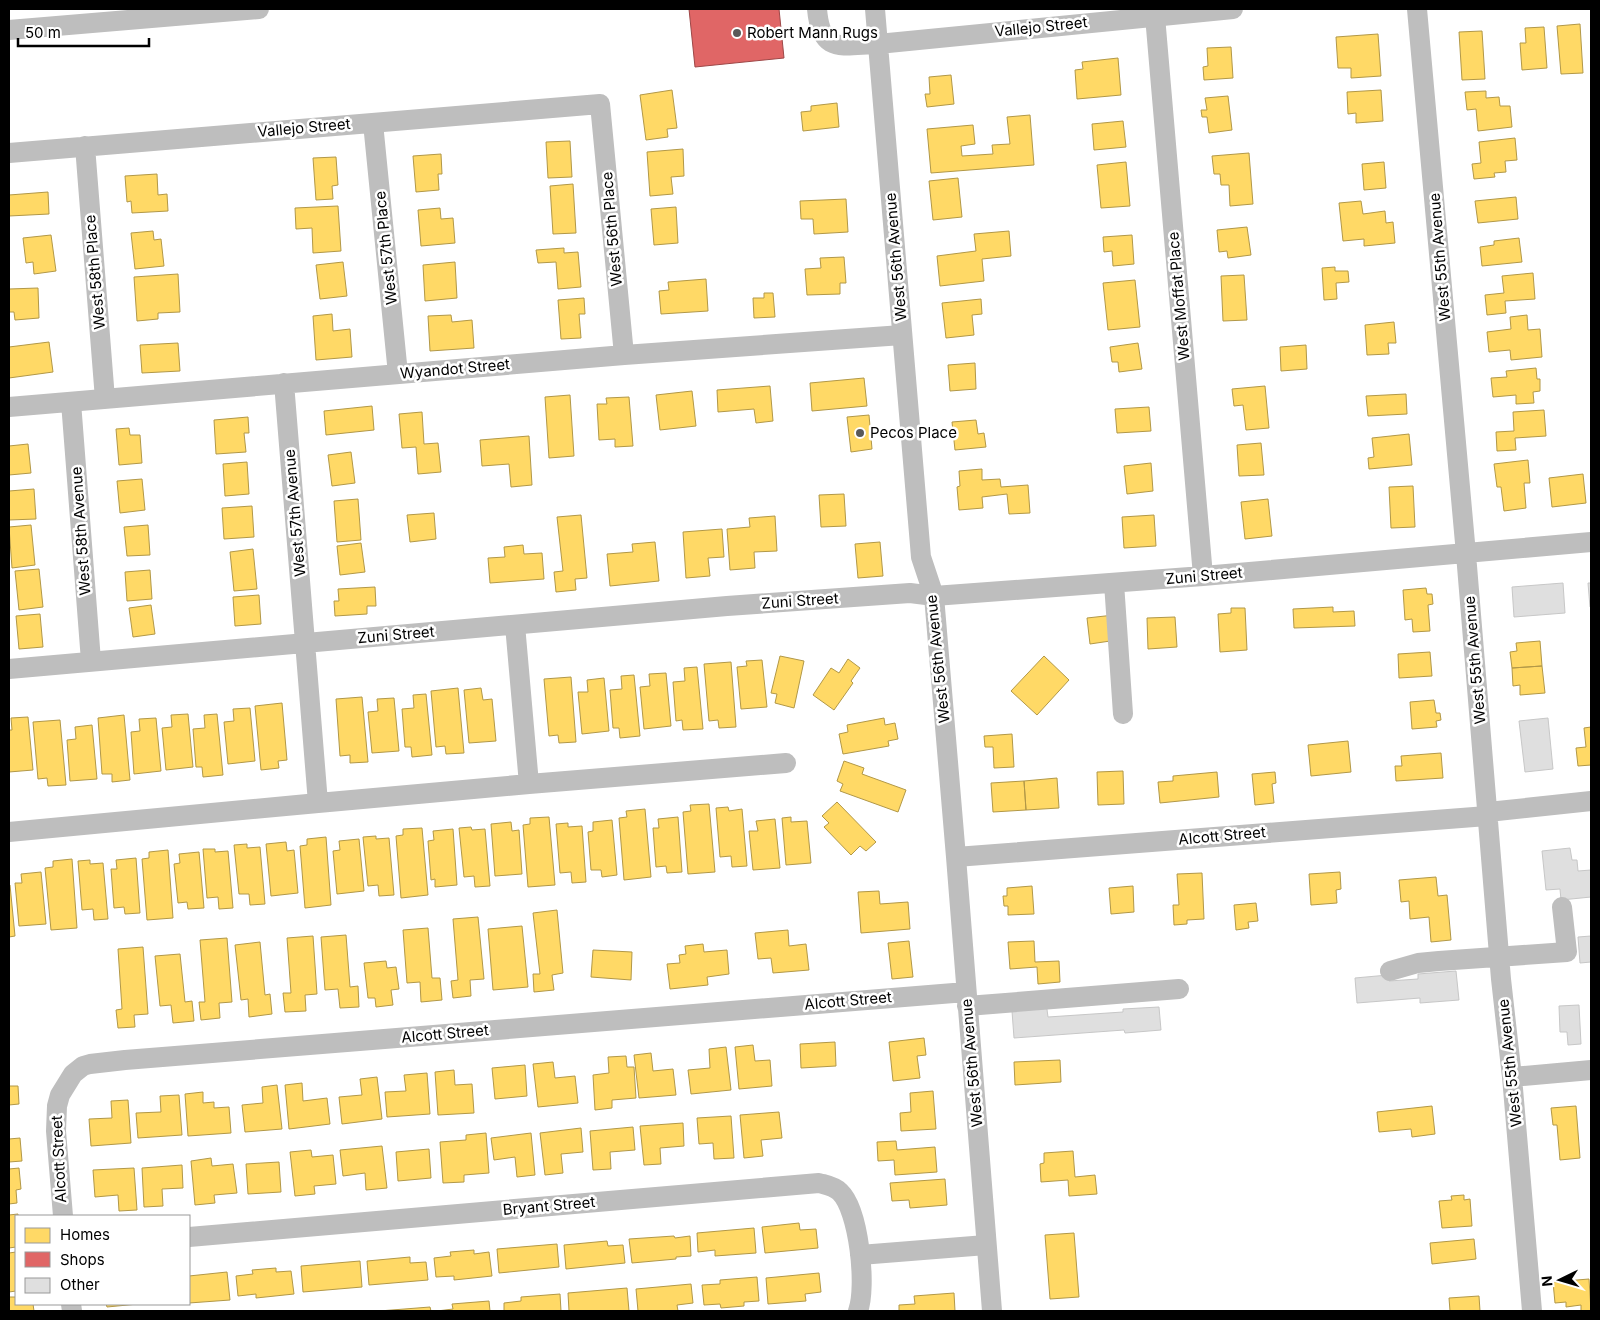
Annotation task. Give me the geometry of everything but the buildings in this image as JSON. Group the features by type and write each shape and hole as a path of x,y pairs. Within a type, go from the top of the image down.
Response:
{"street":[{"path":"9,30 259,9"},
{"name":"Vallejo Street","path":"817,9 819,26 826,39 836,46 878,44 1233,9"},
{"name":"West 56th Avenue","path":"875,9 921,557 934,596 992,1311"},
{"name":"West 55th Avenue","path":"1418,9 1499,958 1512,1077 1532,1311"},
{"name":"West Moffat Place","path":"1155,16 1203,576"},
{"name":"Vallejo Street","path":"9,153 600,104"},
{"name":"West 56th Place","path":"600,104 624,355"},
{"name":"West 57th Place","path":"374,123 398,374"},
{"name":"West 58th Place","path":"84,146 105,398"},
{"name":"Wyandot Street","path":"9,407 624,355 902,335"},
{"name":"West 57th Avenue","path":"284,383 318,803"},
{"name":"West 58th Avenue","path":"71,402 91,661"},
{"name":"Zuni Street","path":"9,669 901,593 934,596 1114,583 1591,542"},
{"path":"1114,583 1123,714"},
{"path":"515,625 528,784"},
{"path":"9,832 528,784 786,763"},
{"name":"Alcott Street","path":"956,857 1488,814 1591,801"},
{"path":"1390,971 1432,962 1567,952 1562,907"},
{"name":"Alcott Street","path":"63,1215 56,1131 57,1106 63,1087 73,1074 83,1066 90,1064 155,1057 966,999 1179,989"},
{"path":"1512,1077 1591,1070"},
{"name":"Bryant Street","path":"190,1236 819,1183 835,1188 849,1205 854,1217 860,1255"},
{"path":"858,1311 861,1296 860,1255 986,1245"}],"place":[{"name":"Robert Mann Rugs","path":"737,33"},
{"name":"Pecos Place","path":"860,433"}]}
